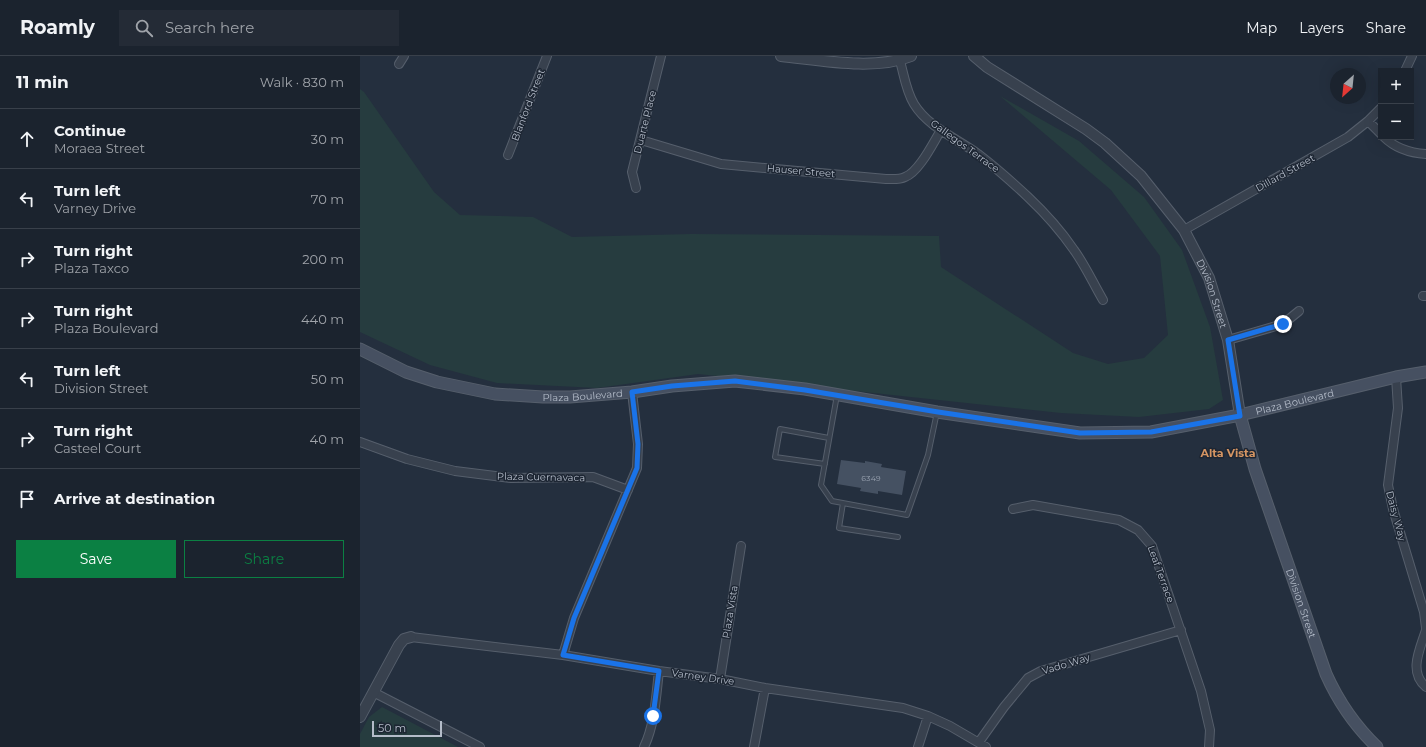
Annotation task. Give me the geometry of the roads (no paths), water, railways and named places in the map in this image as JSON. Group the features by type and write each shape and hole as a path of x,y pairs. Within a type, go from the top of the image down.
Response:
{"main road":[{"name":"Plaza Boulevard","path":"360,349 406,372 437,382 495,394 544,398 632,392 672,386 735,381 805,390 1025,426 1087,433 1151,432 1240,416 1426,372"},
{"name":"Division Street","path":"1240,416 1255,469 1326,674 1337,697 1362,733 1377,747"}],"street":[{"path":"399,64 404,56"},
{"name":"Blanford Street","path":"508,155 547,56"},
{"name":"Duarte Place","path":"636,188 632,172 661,56"},
{"path":"781,56 862,64 900,60 911,56"},
{"name":"Division Street","path":"974,56 987,68 1080,125 1105,143 1141,176 1184,230 1210,278 1228,340 1240,416"},
{"path":"1406,68 1412,56"},
{"name":"Gallegos Terrace","path":"900,60 907,86 914,103 921,113 994,167 1045,214 1075,250 1102,300"},
{"name":"Dillard Street","path":"1184,230 1348,138 1368,122 1378,111"},
{"path":"1368,122 1378,131"},
{"name":"Hauser Street","path":"641,140 721,164 897,179 905,177 914,171 942,130"},
{"path":"1388,140 1400,148 1411,152 1426,154"},
{"path":"1228,340 1283,324 1299,311"},
{"name":"Daisy Way","path":"1396,378 1398,408 1388,485 1393,509 1422,590 1426,629 1416,664 1416,672 1424,684"},
{"path":"563,655 574,618 637,468 638,444 632,392"},
{"name":"Plaza Cuernavaca","path":"360,442 407,459 456,471 511,478 593,477 628,490"},
{"name":"Leaf Terrace","path":"1013,509 1033,505 1112,518 1125,522 1138,530 1152,546 1201,691 1210,730 1209,747"},
{"name":"Plaza Vista","path":"720,678 741,546"},
{"name":"Vado Way","path":"983,745 1004,707 1028,678 1041,671 1181,630"},
{"path":"360,717 399,645 404,639 411,637"},
{"name":"Varney Drive","path":"411,637 563,655 659,671 720,678 765,688 903,708 928,716 950,726 983,745"},
{"path":"644,747 647,741 653,716 659,671"},
{"path":"754,747 765,688"},
{"path":"373,692 480,747"},
{"path":"918,747 928,716"}],"lane":[{"path":"837,395 821,485 832,501 907,515 928,455 938,412"},
{"path":"825,464 775,457 780,429 829,438"},
{"path":"843,503 839,528 898,537"}],"district":[{"name":"Alta Vista","path":"1228,453"}]}
